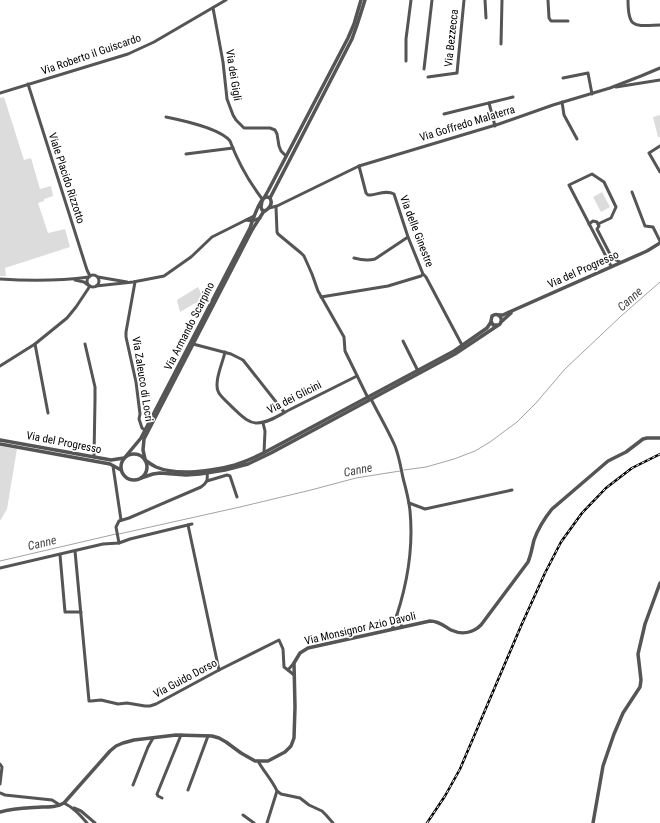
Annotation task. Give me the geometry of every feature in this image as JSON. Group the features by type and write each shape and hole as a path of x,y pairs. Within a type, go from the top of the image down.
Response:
{"street":[{"name":"Via Roberto il Guiscardo","path":"0,93 140,49 226,0"},
{"name":"Via Armando Scarpino","path":"125,457 141,438 246,235 254,216 348,38 361,0"},
{"path":"270,198 267,197 263,200 261,206 262,210 264,211 269,208 271,203 270,198 352,39 365,0"},
{"path":"406,61 406,39 411,0"},
{"path":"424,69 432,0"},
{"name":"Via Bezzecca","path":"428,77 457,73 464,0"},
{"path":"485,0 486,18"},
{"path":"501,44 502,0"},
{"path":"548,0 549,18 551,22 568,21"},
{"path":"628,0 628,13 632,22 636,25 642,26 660,25"},
{"name":"Via dei Gigli","path":"213,8 223,62 227,99 233,115 244,128 270,128 275,130 277,134 278,146 286,156"},
{"name":"Via Goffredo Malaterra","path":"269,208 276,207 359,166 495,126 562,102 610,88 660,68"},
{"path":"564,78 588,73 592,94"},
{"path":"610,88 660,80"},
{"name":"Viale Placido Rizzotto","path":"28,84 90,276"},
{"path":"444,114 513,97"},
{"path":"562,102 564,115 577,139"},
{"path":"489,103 495,126"},
{"path":"166,117 181,120 218,132 228,138 247,176 263,200"},
{"path":"660,146 649,153 660,172"},
{"path":"186,154 233,148"},
{"name":"Via delle Ginestre","path":"359,166 366,193 368,195 387,192 392,192 394,194 408,237 423,274 462,345"},
{"path":"598,224 611,218 616,207 604,182 592,174 569,185 611,266"},
{"path":"632,192 645,226 653,227 660,242"},
{"name":"Via Goffredo Malaterra","path":"271,203 283,203"},
{"path":"276,207 277,232 304,256 318,291 344,337 345,351 357,376 388,431 399,458 409,503 411,536 410,561 397,615 392,629"},
{"name":"Via Armando Scarpino","path":"145,460 143,450 144,439 252,230 264,211"},
{"path":"0,279 71,280 84,282 93,287 134,282 164,276 191,257 212,236 254,216"},
{"path":"246,220 252,221 260,218"},
{"path":"589,224 595,221 598,224"},
{"path":"598,224 599,226 597,229 612,258 620,262"},
{"path":"354,258 364,260 376,259 408,237"},
{"name":"Via del Progresso","path":"499,315 503,315 647,250 660,242"},
{"path":"321,297 388,286 421,276 423,274"},
{"path":"71,280 94,275 119,281 134,282"},
{"path":"90,276 87,282 90,286"},
{"path":"96,286 99,282 98,277"},
{"name":"Via Zaleuco di Locri","path":"134,282 126,328 126,337 136,382 140,414 139,419 142,428 145,430"},
{"path":"0,366 35,344 67,318 90,286"},
{"path":"501,322 501,317 494,314 487,328 454,351 369,398 259,459 237,468 186,475 160,473 138,479 129,479 121,470 122,462 125,457 134,453 161,469 186,472 212,470 236,465 264,453 369,398 456,354 501,322 513,310"},
{"path":"491,322 497,325"},
{"path":"403,341 418,371"},
{"path":"35,344 48,413"},
{"path":"85,344 95,387 94,457"},
{"path":"193,344 225,352 242,360 284,412"},
{"name":"Via dei Glicini","path":"225,352 218,379 218,391 221,396 241,415 254,423 269,421 357,376"},
{"path":"263,423 265,431 264,453"},
{"name":"Via Monsignor Azio Davoli","path":"294,663 300,653 308,648 434,621 455,631 468,633 475,630 481,625 528,562 540,526 552,509 608,462 626,452 643,439 660,438"},
{"name":"Via del Progresso","path":"0,440 110,460 125,457"},
{"name":"Via del Progresso","path":"0,444 110,464 121,470"},
{"path":"142,478 146,471 147,464 145,460"},
{"path":"112,466 120,520 116,527 119,543"},
{"path":"207,473 207,481"},
{"path":"120,520 201,487 207,481 227,475 230,476 237,497"},
{"path":"409,503 425,508 512,490"},
{"path":"0,568 103,544 119,543 192,524"},
{"path":"188,525 219,670"},
{"name":"Via Guido Dorso","path":"75,551 89,701 101,700 118,704 127,703 150,706 279,640 283,649 284,667 288,670"},
{"path":"60,555 65,612 81,612"},
{"path":"593,823 603,766 614,734 623,713 640,687 641,680 638,654 645,624 660,582"},
{"path":"397,615 402,627"},
{"path":"294,663 288,670 294,675"},
{"path":"0,812 8,809 52,807 62,804 110,751 116,746 134,740 176,735 208,736 219,738 255,761 268,761 285,752 294,738 294,663"},
{"path":"162,798 157,794 181,735"},
{"path":"188,790 208,736"},
{"path":"133,785 153,738"},
{"path":"258,762 272,780 277,791 281,794 300,798 309,805 322,811 333,823"},
{"path":"0,764 2,767 0,784"},
{"path":"267,823 277,791"},
{"path":"0,793 5,795 52,800 81,811 94,823"},
{"path":"72,808 79,813 87,823"},
{"path":"243,815 254,823"}],"shaded area":[{"path":"4,97 24,160 31,158 40,189 51,186 53,196 38,203 48,233 65,229 70,247 5,268 6,276 0,276 0,98"},
{"path":"660,115 660,137 658,137 653,117"},
{"path":"602,192 610,207 601,212 593,197"},
{"path":"198,287 204,298 180,312 177,300"},
{"path":"0,446 17,449 7,509 0,521"}],"waterway":[{"name":"Canne","path":"404,470 426,467 454,459 475,451 490,442 517,422 536,403 565,369 620,317 660,282"},
{"name":"Canne","path":"119,534 240,507 356,478 400,471"},
{"name":"Canne","path":"0,561 116,534"}],"railway":[{"path":"427,823 445,796 460,769 521,626 561,542 582,513 606,488 632,468 660,454"}]}
